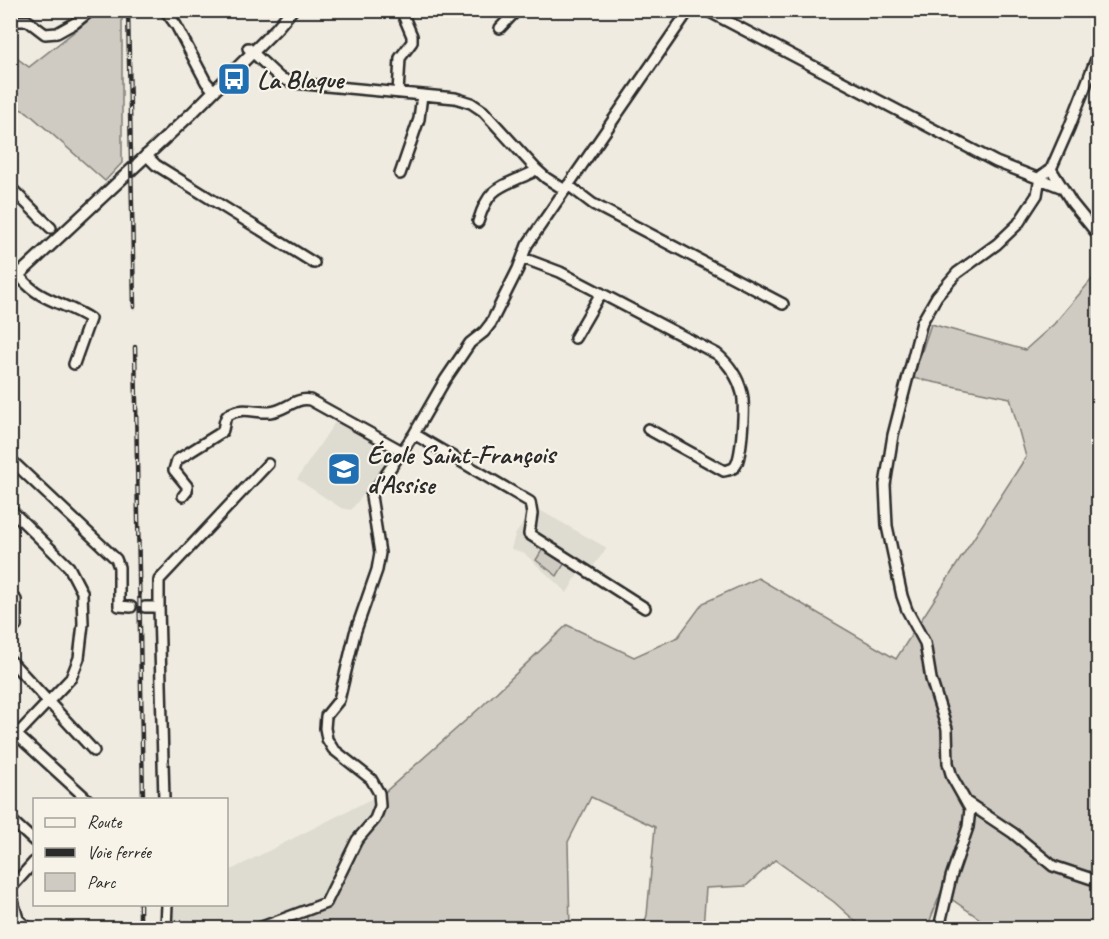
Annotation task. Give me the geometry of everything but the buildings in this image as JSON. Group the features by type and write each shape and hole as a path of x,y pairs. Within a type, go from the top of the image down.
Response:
{"main road":[{"path":"10,283 146,154 178,117 212,88 290,10"},
{"path":"10,291 107,192"}],"street":[{"path":"10,21 27,21 45,33 57,33 92,10"},
{"path":"165,10 212,88"},
{"path":"398,93 400,58 412,42 402,10"},
{"path":"500,27 517,10"},
{"path":"259,928 326,903 357,840 375,819 380,806 379,793 371,779 333,749 327,739 325,728 326,716 339,700 355,633 380,553 371,496 414,434 445,380 470,343 491,323 523,258 527,245 688,10"},
{"path":"706,10 996,162 1034,177 1040,177 1063,188"},
{"path":"250,50 280,78 294,83 455,98 471,103 483,111 546,178 783,304"},
{"path":"939,928 953,867 968,827 970,809 952,777 948,763 948,729 931,679 925,644 902,596 886,526 885,485 893,435 922,322 937,296 957,273 997,244 1018,224 1037,195 1040,177 1051,169 1070,128 1098,54"},
{"path":"400,174 419,119 422,95"},
{"path":"146,154 156,165 315,263"},
{"path":"478,222 484,202 493,191 536,169"},
{"path":"1051,169 1072,203 1098,235"},
{"path":"10,187 51,228"},
{"path":"523,258 560,272 717,354 728,363 737,378 743,396 741,437 736,466 724,471 648,429"},
{"path":"22,279 31,290 90,319 74,364"},
{"path":"574,338 601,293"},
{"path":"183,496 187,491 187,486 176,475 174,465 177,460 222,432 228,415 242,411 274,412 299,400 310,400 402,451"},
{"path":"414,434 530,502 532,514 529,534 645,608"},
{"path":"10,459 116,559 119,567 119,606 131,607"},
{"path":"164,798 159,580 268,464"},
{"path":"10,509 69,567 82,592 83,624 79,658 71,678 14,738 86,798"},
{"path":"10,601 16,600 16,626 10,620"},
{"path":"145,607 159,607"},
{"path":"10,660 94,751"},
{"path":"968,803 1013,833 1053,867 1098,881"},
{"path":"10,819 33,840"},
{"path":"28,928 18,919 10,889 33,863"},
{"path":"166,928 167,906"}],"shaded area":[{"name":"École Saint-François d'Assise","path":"337,419 398,452 351,510 341,508 297,479"},
{"name":"École Saint-François d'Assise","path":"534,507 607,548 588,573 581,569 567,593 524,553 511,549 515,535"},
{"path":"377,796 373,816 347,849 335,869 328,893 321,903 250,928 170,928 171,906 228,906 228,871"}],"green space":[{"path":"102,10 122,11 122,163 105,181 27,112 10,105 11,54 29,67"},
{"path":"1098,272 1098,928 993,928 941,892 927,928 863,928 834,902 775,860 746,886 706,888 703,928 643,928 647,915 655,827 591,797 568,842 570,928 309,928 306,916 328,906 353,856 375,826 380,815 384,793 482,706 567,625 634,657 678,637 703,603 758,578 896,659 1026,457 1010,398 913,378 931,324 1025,350 1054,324"},
{"path":"544,547 566,561 557,576 536,560"}],"railway":[{"path":"128,10 134,307"},
{"path":"135,347 143,798"},
{"path":"140,906 140,928"}],"place":[{"name":"La Blaque","path":"234,79"},
{"name":"École Saint-François d'Assise","path":"344,469"}]}
